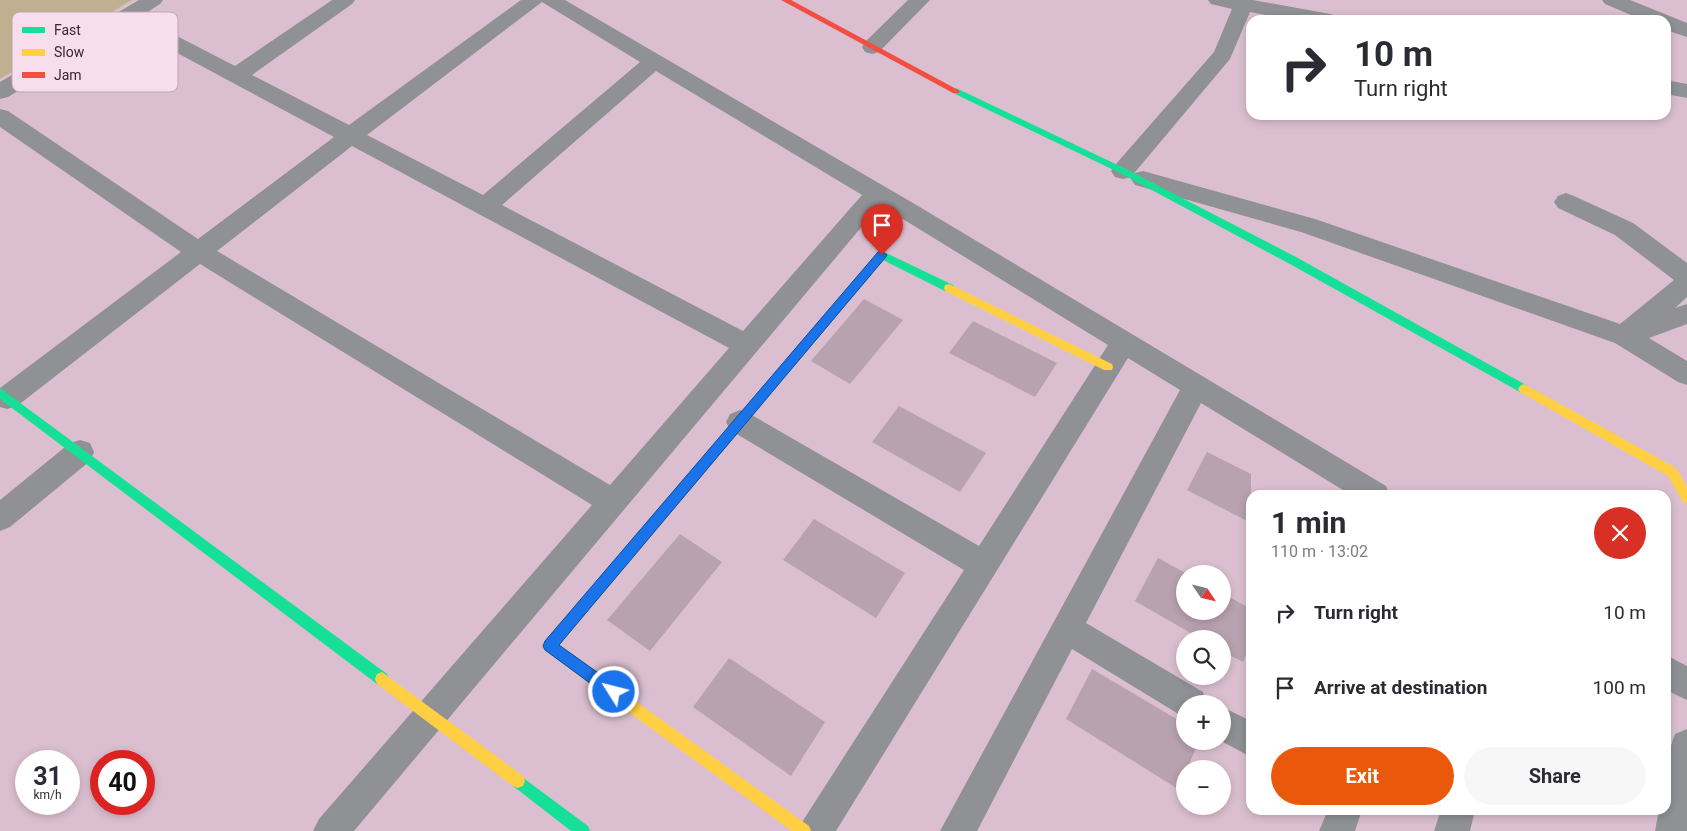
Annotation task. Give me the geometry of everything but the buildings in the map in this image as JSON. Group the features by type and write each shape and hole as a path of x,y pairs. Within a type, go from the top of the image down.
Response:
{"street":[{"path":"133,12 153,0"},
{"path":"235,76 344,0"},
{"path":"534,0 350,136 200,252 4,395 430,714 582,831"},
{"path":"551,0 877,193 1368,490"},
{"path":"785,0 930,78 1129,174 1292,260 1672,472 1687,498"},
{"path":"872,47 920,0"},
{"path":"1218,0 1301,15"},
{"path":"1612,0 1649,15"},
{"path":"1129,174 1223,54 1243,5"},
{"path":"1671,24 1687,31"},
{"path":"178,45 747,344"},
{"path":"485,207 654,61"},
{"path":"0,92 12,85"},
{"path":"1671,88 1687,91"},
{"path":"0,116 200,252 613,502"},
{"path":"1129,174 1307,226 1624,336 1687,374"},
{"path":"331,831 877,193"},
{"path":"1566,202 1624,229 1687,276"},
{"path":"804,831 550,646 882,255 1108,367"},
{"path":"1624,336 1687,283"},
{"path":"1624,336 1687,314"},
{"path":"816,831 1124,342"},
{"path":"958,831 1196,386"},
{"path":"740,422 983,565"},
{"path":"0,518 80,452"},
{"path":"1066,628 1176,695"},
{"path":"1671,674 1687,684"},
{"path":"1231,728 1246,737"},
{"path":"1673,831 1687,746"},
{"path":"1337,831 1343,815"},
{"path":"1452,831 1457,815"}],"shaded area":[{"path":"0,0 132,0 112,12 12,12 12,72 0,79"}],"traffic: fast":[{"path":"956,91 1123,171 1292,260 1524,389"},
{"path":"606,687 550,646 882,255 949,288"},
{"path":"0,393 382,679"},
{"path":"518,781 583,831"}],"traffic: slow":[{"path":"949,288 1108,367"},
{"path":"1524,389 1672,472 1687,498"},
{"path":"382,679 518,781"},
{"path":"606,687 804,831"}],"traffic: jam":[{"path":"785,0 956,91"}],"route":[{"path":"614,692 550,646 882,255"}]}
